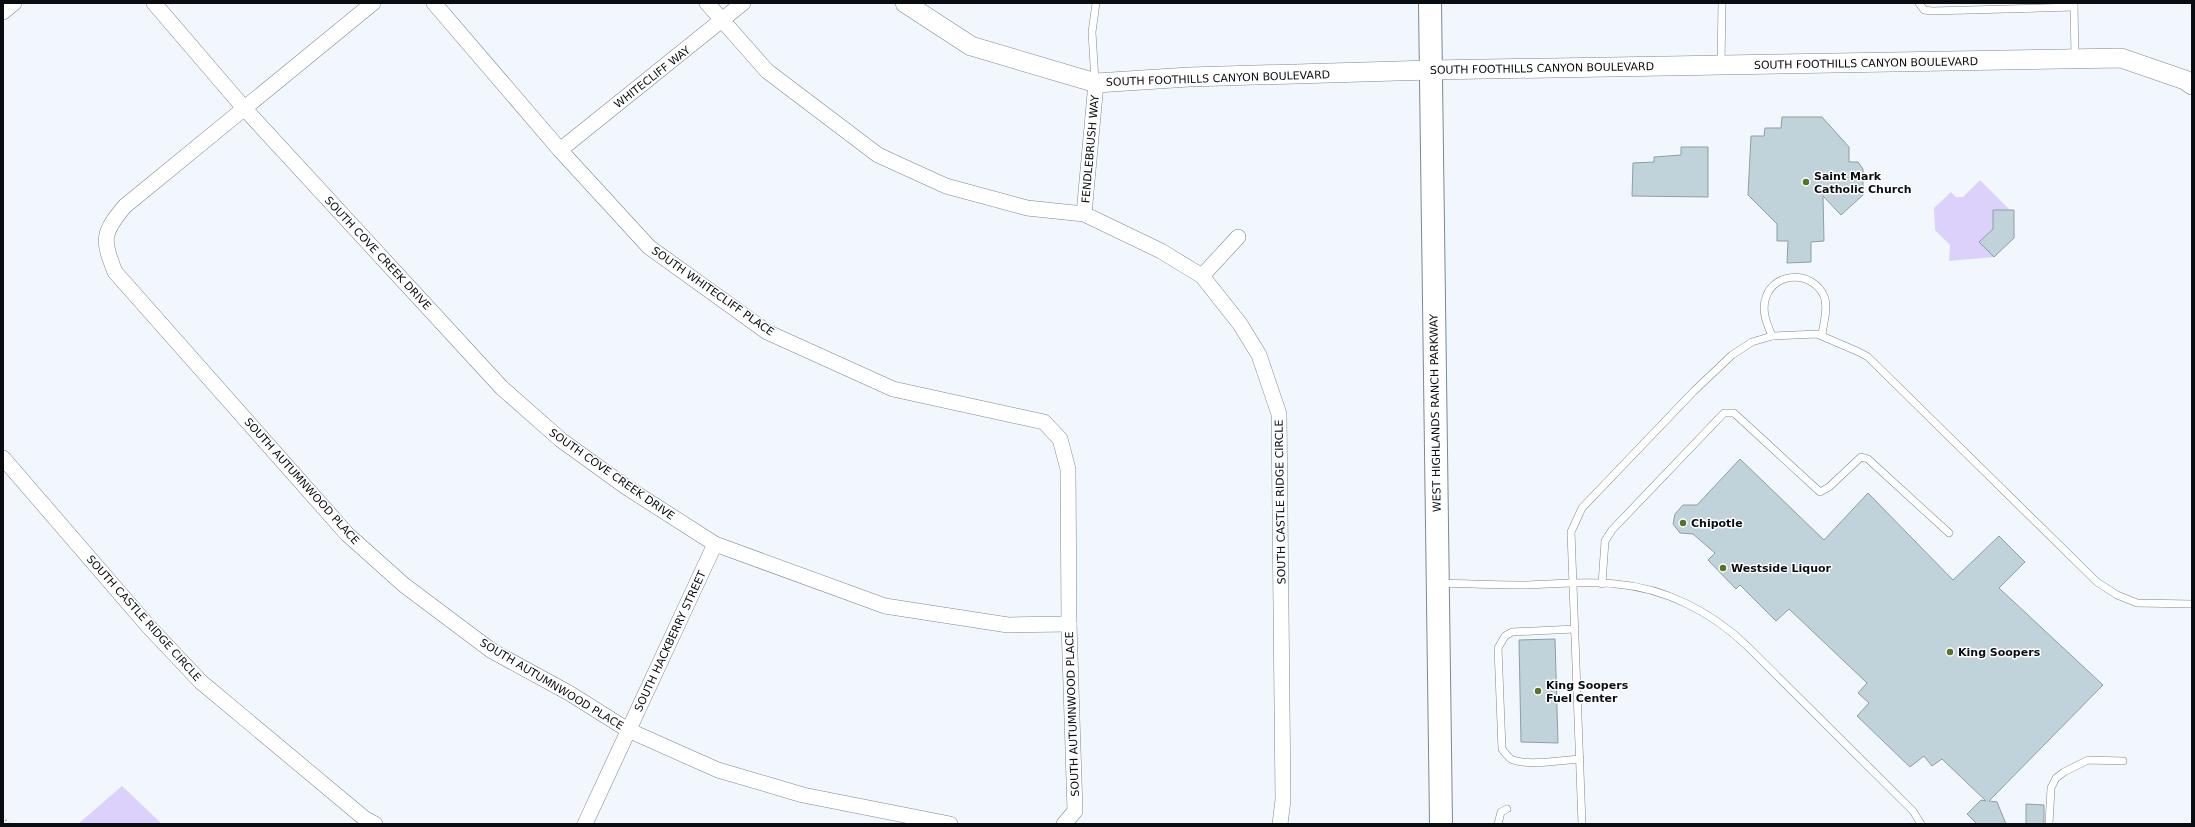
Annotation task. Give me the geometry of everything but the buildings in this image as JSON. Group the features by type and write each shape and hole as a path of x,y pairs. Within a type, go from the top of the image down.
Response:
{"main road":[{"name":"WEST HIGHLANDS RANCH PARKWAY","path":"1430,3 1441,824"}],"street":[{"path":"3,12 14,3"},
{"name":"SOUTH COVE CREEK DRIVE","path":"154,3 244,108 502,388 561,440 626,486 715,544 886,606 1008,625 1069,624"},
{"path":"244,108 373,3"},
{"name":"SOUTH WHITECLIFF PLACE","path":"434,3 560,150 649,247 767,332 894,389 1044,422 1060,439 1068,469 1069,624"},
{"name":"SOUTH CASTLE RIDGE CIRCLE","path":"707,3 767,71 878,155 946,186 1027,208 1084,214 1161,251 1202,276 1240,324 1259,355 1279,414 1283,800 1280,824"},
{"name":"WHITECLIFF WAY","path":"560,150 723,21 743,3"},
{"name":"SOUTH FOOTHILLS CANYON BOULEVARD","path":"905,3 971,46 1096,83 1188,77 1431,70 2121,58 2185,80 2192,85"},
{"name":"FENDLEBRUSH WAY","path":"1084,214 1096,83"},
{"name":"SOUTH AUTUMNWOOD PLACE","path":"244,108 125,206 109,225 105,248 115,272 347,534 404,585 492,651 569,693 628,730 718,770 803,795 950,824"},
{"path":"1202,276 1238,237"},
{"name":"SOUTH CASTLE RIDGE CIRCLE","path":"3,458 149,627 201,682 364,818 375,824"},
{"name":"SOUTH HACKBERRY STREET","path":"585,824 715,544"},
{"name":"SOUTH AUTUMNWOOD PLACE","path":"1064,824 1075,811 1069,624"}],"lane":[{"path":"1096,3 1092,32 1096,83"},
{"path":"1721,65 1722,3"},
{"path":"1919,3 1924,10 1932,11 2074,5 2075,59"},
{"path":"1772,336 1764,314 1766,297 1769,291 1782,279 1798,277 1812,282 1824,296 1825,313 1822,336"},
{"path":"1582,824 1571,532 1582,508 1694,391 1732,355 1752,342 1772,336 1796,334 1822,336 1868,357 2096,582 2117,595 2137,603 2192,604"},
{"path":"1602,584 1605,541 1612,530 1724,413 1734,413 1820,492 1829,487 1861,457 1868,459 1949,533"},
{"path":"1438,583 1507,585 1602,584 1636,586 1660,592 1699,610 1728,628 1913,811 1921,824"},
{"path":"1575,629 1512,632 1501,641 1498,648 1498,656 1502,749 1505,754 1512,760 1526,762 1580,759"},
{"path":"2049,824 2051,788 2056,778 2064,772 2088,760 2123,761"},
{"path":"1498,824 1501,812 1507,809"}],"path":[{"path":"3,817 9,824"}],"shaded area":[{"path":"1980,180 2010,210 1993,210 1993,229 1979,242 1994,257 1949,261 1950,245 1935,230 1934,208 1951,192 1956,197 1963,197"},
{"path":"122,786 162,824 78,824"}],"place":[{"name":"Saint Mark Catholic Church","path":"1806,182"},
{"name":"Chipotle","path":"1683,523"},
{"name":"Westside Liquor","path":"1723,568"},
{"name":"King Soopers","path":"1950,652"},
{"name":"King Soopers Fuel Center","path":"1538,691"}]}
